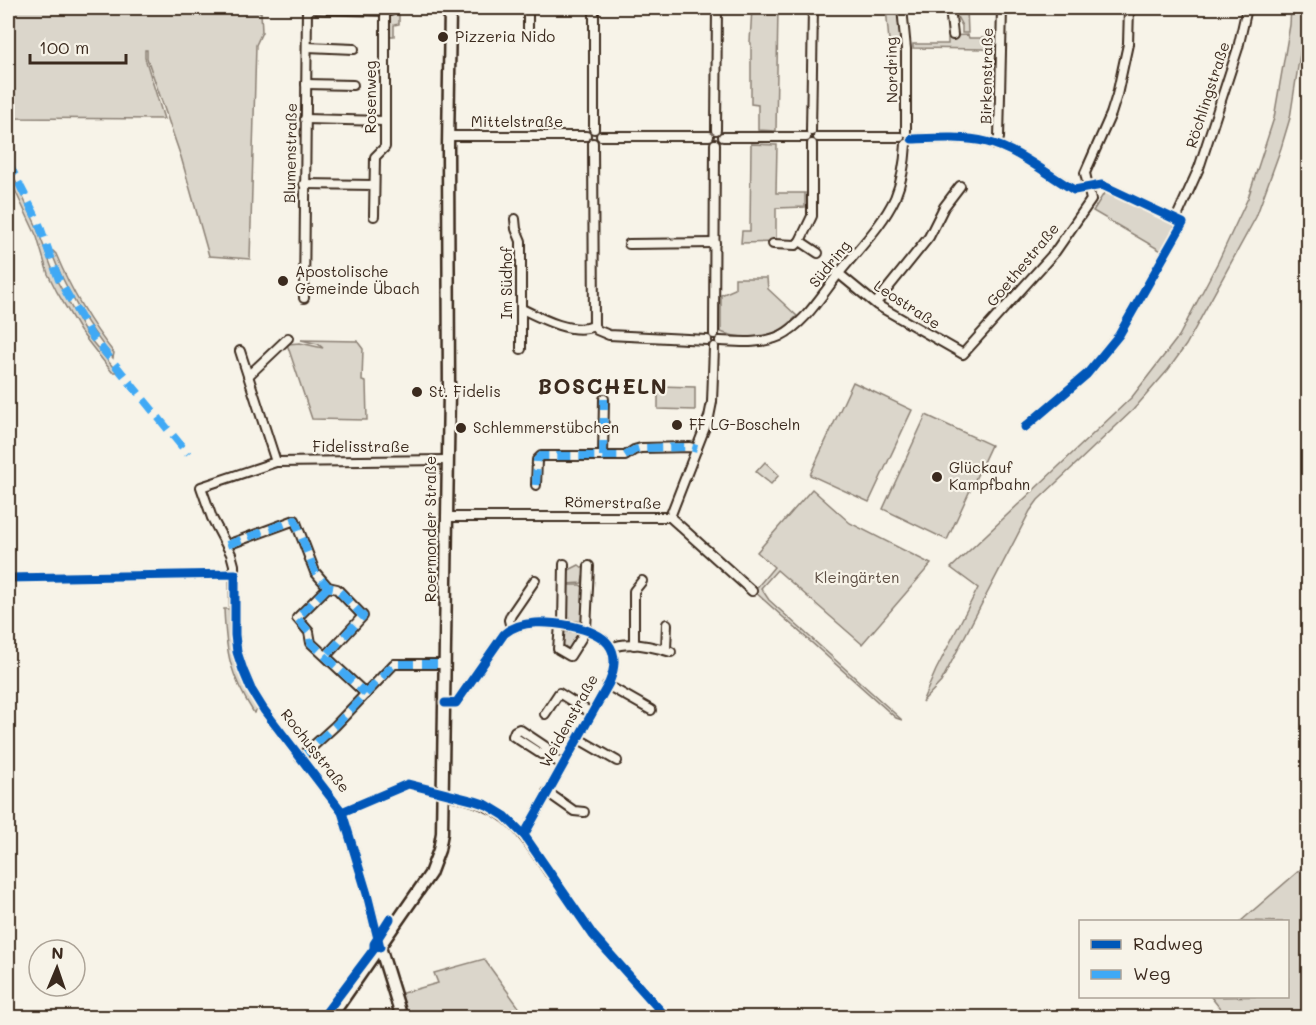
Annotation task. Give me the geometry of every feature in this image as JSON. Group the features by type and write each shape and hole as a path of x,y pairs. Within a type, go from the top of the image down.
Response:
{"main road":[{"name":"Roermonder Straße","path":"330,1017 434,865 442,833 446,460 449,391 450,8"},
{"path":"380,947 402,1017"}],"street":[{"path":"307,8 394,10 396,8"},
{"name":"Blumenstraße","path":"304,298 307,8"},
{"path":"528,8 528,32"},
{"path":"594,8 594,129"},
{"path":"715,144 720,142 717,8"},
{"path":"812,144 807,142 813,8"},
{"name":"Nordring","path":"902,8 906,43 903,134"},
{"path":"950,8 952,35"},
{"name":"Birkenstraße","path":"995,145 999,138 1002,8"},
{"name":"Goethestraße","path":"963,354 1055,252 1091,200 1085,173 1117,95 1128,44 1129,8"},
{"name":"Röchlingstraße","path":"1026,427 1087,374 1120,334 1183,223 1176,219 1199,168 1238,48 1247,8"},
{"name":"Rosenweg","path":"374,216 375,157 385,147 384,10"},
{"path":"307,47 354,49"},
{"path":"306,84 353,85"},
{"path":"305,119 385,121"},
{"path":"594,129 600,132 601,136 598,142 593,143 588,141 586,136 589,130 594,129"},
{"path":"601,136 709,136 711,132 808,134 816,132 817,142 812,144"},
{"path":"818,137 903,134 911,135 909,141 958,139 985,141 1074,190 1102,185 1176,219"},
{"name":"Mittelstraße","path":"448,136 586,136"},
{"path":"709,136 710,141 715,144"},
{"name":"Südring","path":"717,344 762,341 781,335 804,317 879,226 891,207 901,179 909,141"},
{"path":"593,143 594,326 597,330 609,335 711,337"},
{"path":"670,518 697,449 712,402 717,344 709,345 715,243 715,144"},
{"path":"773,244 796,245 812,216 812,144"},
{"path":"304,184 374,185"},
{"path":"876,303 929,237 944,207 960,186"},
{"name":"Im Südhof","path":"516,219 516,229 521,241 520,349"},
{"path":"800,241 818,253"},
{"path":"629,244 715,243"},
{"name":"Leostraße","path":"838,273 910,326 963,354"},
{"path":"522,309 544,319 574,328 587,329 594,326"},
{"path":"249,375 288,338"},
{"path":"240,351 276,462"},
{"path":"603,456 604,399"},
{"path":"536,485 537,460 541,456 625,456 641,448 690,447 697,449"},
{"name":"Fidelisstraße","path":"201,487 276,462 446,460"},
{"name":"Rochusstraße","path":"201,487 212,518 234,565 235,635 237,652 243,670 264,710 342,812 367,894 380,947"},
{"name":"Römerstraße","path":"446,517 670,518 752,591"},
{"path":"226,545 295,520 315,572 328,587 337,590 363,616 326,656"},
{"path":"564,564 558,649 570,656 587,629 590,566"},
{"path":"511,628 509,620 511,615 535,580"},
{"path":"634,645 634,591 642,581"},
{"path":"328,587 297,618 309,632 311,643 366,694"},
{"path":"445,703 456,703 504,634 511,628 528,624 561,625 587,629 603,637 612,648 634,645 669,651 667,624"},
{"name":"Weidenstraße","path":"524,835 608,685 614,669 612,648"},
{"path":"300,758 394,664 445,664"},
{"path":"608,685 651,710"},
{"path":"545,714 559,693 591,714"},
{"path":"577,738 617,761"},
{"path":"545,754 562,764"},
{"path":"547,792 574,811 584,812"},
{"path":"444,794 487,805 506,817 524,835 550,874"}],"green space":[{"path":"8,8 180,8 181,12 261,12 262,32 256,45 250,259 209,256 181,157 147,58 147,50 145,50 145,58 164,119 8,118"},
{"path":"752,8 778,8 776,131 758,130 758,105 751,104"},
{"path":"886,8 899,8 902,42 889,41"},
{"path":"967,8 968,33 962,33 962,26 953,9"},
{"path":"1291,8 1305,8 1290,118 1256,217 1186,345 1168,370 1133,410 1038,500 1030,511 941,682 922,702 978,588 951,568 1132,397 1179,336 1248,198 1274,118"},
{"path":"387,14 399,14 399,24 394,25 394,36 390,36 386,31"},
{"path":"968,35 969,38 988,38 989,43 998,44 998,56 984,49 913,48 913,44 948,44 948,36"},
{"path":"751,144 777,145 776,193 805,193 805,207 776,208 776,242 741,243 742,231 750,231"},
{"path":"13,176 35,223 56,279 86,334 117,372 112,372 80,331 57,292 48,274 37,237 12,184"},
{"path":"1106,190 1137,204 1136,207 1142,210 1143,208 1162,215 1173,224 1175,228 1163,252 1093,211"},
{"path":"51,251 56,254 89,318 114,353 113,358 78,307"},
{"path":"735,278 767,278 768,289 797,316 781,330 765,336 742,337 721,332 721,295 735,289"},
{"path":"301,340 357,341 363,349 362,381 366,382 367,420 312,419 287,344 300,343 323,348 318,344"},
{"path":"853,382 912,410 869,502 810,475"},
{"path":"658,386 695,387 695,410 658,409"},
{"name":"Glückauf Kampfbahn","path":"926,415 991,445 947,540 883,509"},
{"path":"765,462 779,475 771,484 756,472"},
{"name":"Kleingärten","path":"812,489 850,523 931,564 862,644 777,570 761,588 769,600 902,720 896,718 754,591 774,567 757,552"},
{"path":"579,565 588,572 588,577 583,577 582,583 567,584 567,571"},
{"path":"568,585 580,585 584,588 585,622 566,620"},
{"path":"224,609 231,609 232,642 259,707 254,713 234,675 226,639"},
{"path":"582,630 571,646 573,648 570,650 561,643 561,631 579,633"},
{"path":"1308,863 1308,1017 1227,1017 1212,998 1289,998 1289,920 1242,920"},
{"path":"484,959 526,1017 408,1017 399,994 438,983 434,973"}],"marked path":[{"path":"8,162 38,221 59,280 91,335 188,454"},
{"path":"603,456 604,399"},
{"path":"536,485 537,460 541,456 625,456 641,448 690,447 697,449"},
{"path":"227,545 295,520 315,572 328,587 337,589 363,616 326,656"},
{"path":"328,587 297,618 309,632 311,643 366,694"},
{"path":"300,758 335,726 394,664 445,664"}],"cycle path":[{"path":"912,139 959,138 987,142 1021,156 1074,190 1102,185 1183,223 1119,335 1087,374 1025,427"},
{"path":"8,578 235,574 235,635 237,652 243,670 264,710 342,812 367,894 380,947"},
{"path":"445,703 456,703 504,634 519,626 536,623 571,626 593,633 608,644 614,660 609,683 524,835"},
{"path":"342,812 408,784 475,801 505,816 524,835 593,935 667,1018"},
{"path":"322,1018 374,949 374,944 390,919"}],"place":[{"name":"Pizzeria Nido","path":"443,37"},
{"name":"Apostolische Gemeinde Übach","path":"283,281"},
{"name":"St. Fidelis","path":"417,392"},
{"name":"FF LG-Boscheln","path":"677,425"},
{"name":"Schlemmerstübchen","path":"461,428"},
{"name":"Glückauf Kampfbahn","path":"937,477"}],"district":[{"name":"BOSCHELN","path":"603,387"}]}
